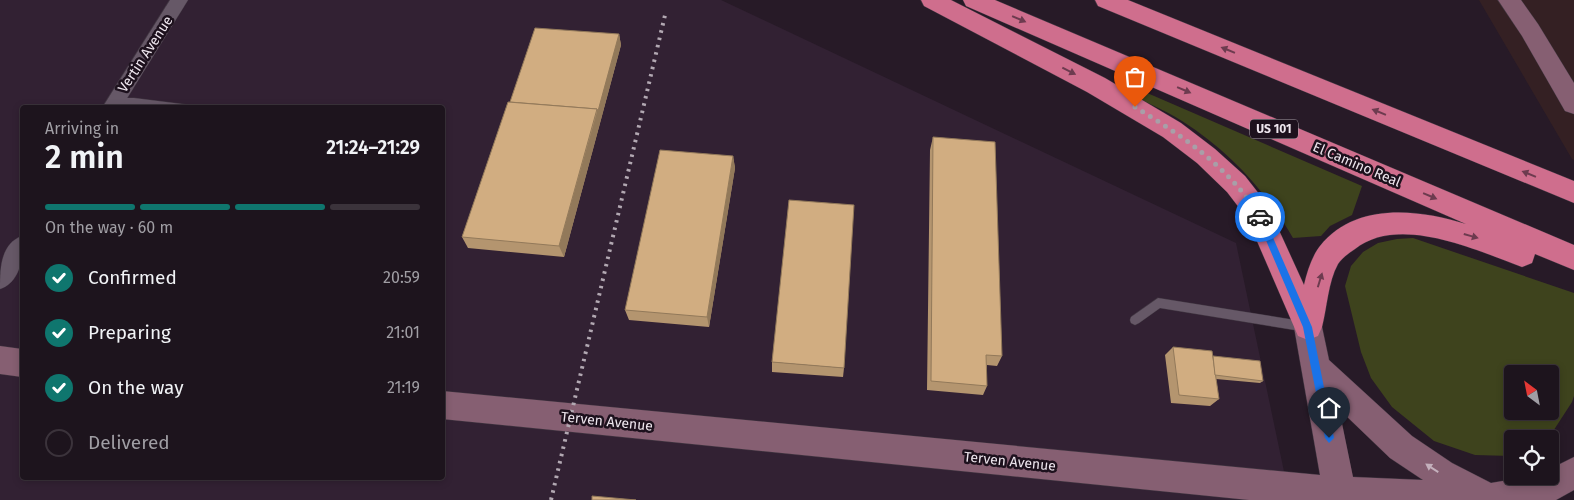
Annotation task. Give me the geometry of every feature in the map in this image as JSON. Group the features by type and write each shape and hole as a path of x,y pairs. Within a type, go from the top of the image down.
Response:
{"highway":[{"path":"932,0 1104,90 1172,130 1206,156 1236,184 1258,212 1308,327"},
{"name":"El Camino Real","path":"974,0 1574,258"},
{"path":"1106,0 1574,192"},
{"path":"1308,327 1328,257 1346,238 1372,226 1406,224 1442,228 1479,238 1574,274"}],"street":[{"name":"Vertin Avenue","path":"113,104 180,0"},
{"path":"1509,0 1534,36 1573,103"},
{"path":"0,280 20,248"},
{"path":"1308,327 1341,497"},
{"path":"0,360 20,363"},
{"path":"1315,366 1401,447 1441,474 1490,499"},
{"name":"Terven Avenue","path":"445,405 1341,497 1490,499 1540,491 1574,473"}],"lane":[{"path":"113,104 134,101 166,105"},
{"path":"1135,320 1158,303 1308,327"}],"shaded area":[{"path":"0,0 721,0 1236,243 1290,500 0,500"},
{"path":"1479,0 1574,0 1574,160 1572,159"}],"green space":[{"path":"1131,86 1362,186 1352,215 1330,226 1321,236 1293,238 1271,204 1231,159 1182,121 1127,93"},
{"path":"1413,238 1574,293 1574,396 1554,430 1504,430 1504,456 1475,455 1434,441 1392,407 1371,378 1361,352 1345,286 1351,266 1363,252 1378,243"}],"building":[{"path":"535,28 619,34 598,111 597,109 510,102"},
{"path":"508,102 597,109 559,246 462,237"},
{"path":"933,137 995,142 1002,356 986,355 987,386 931,381"},
{"path":"660,150 733,156 707,317 625,310"},
{"path":"789,200 854,205 844,368 772,362"},
{"path":"1173,347 1212,351 1219,399 1179,395"},
{"path":"1213,356 1260,361 1263,381 1215,375"},
{"path":"592,496 636,500 592,500"}],"railway":[{"path":"551,500 666,11"}],"way so far":[{"path":"1135,107 1172,130 1206,156 1236,184 1260,217"}],"route":[{"path":"1260,217 1308,327 1329,438"}]}
